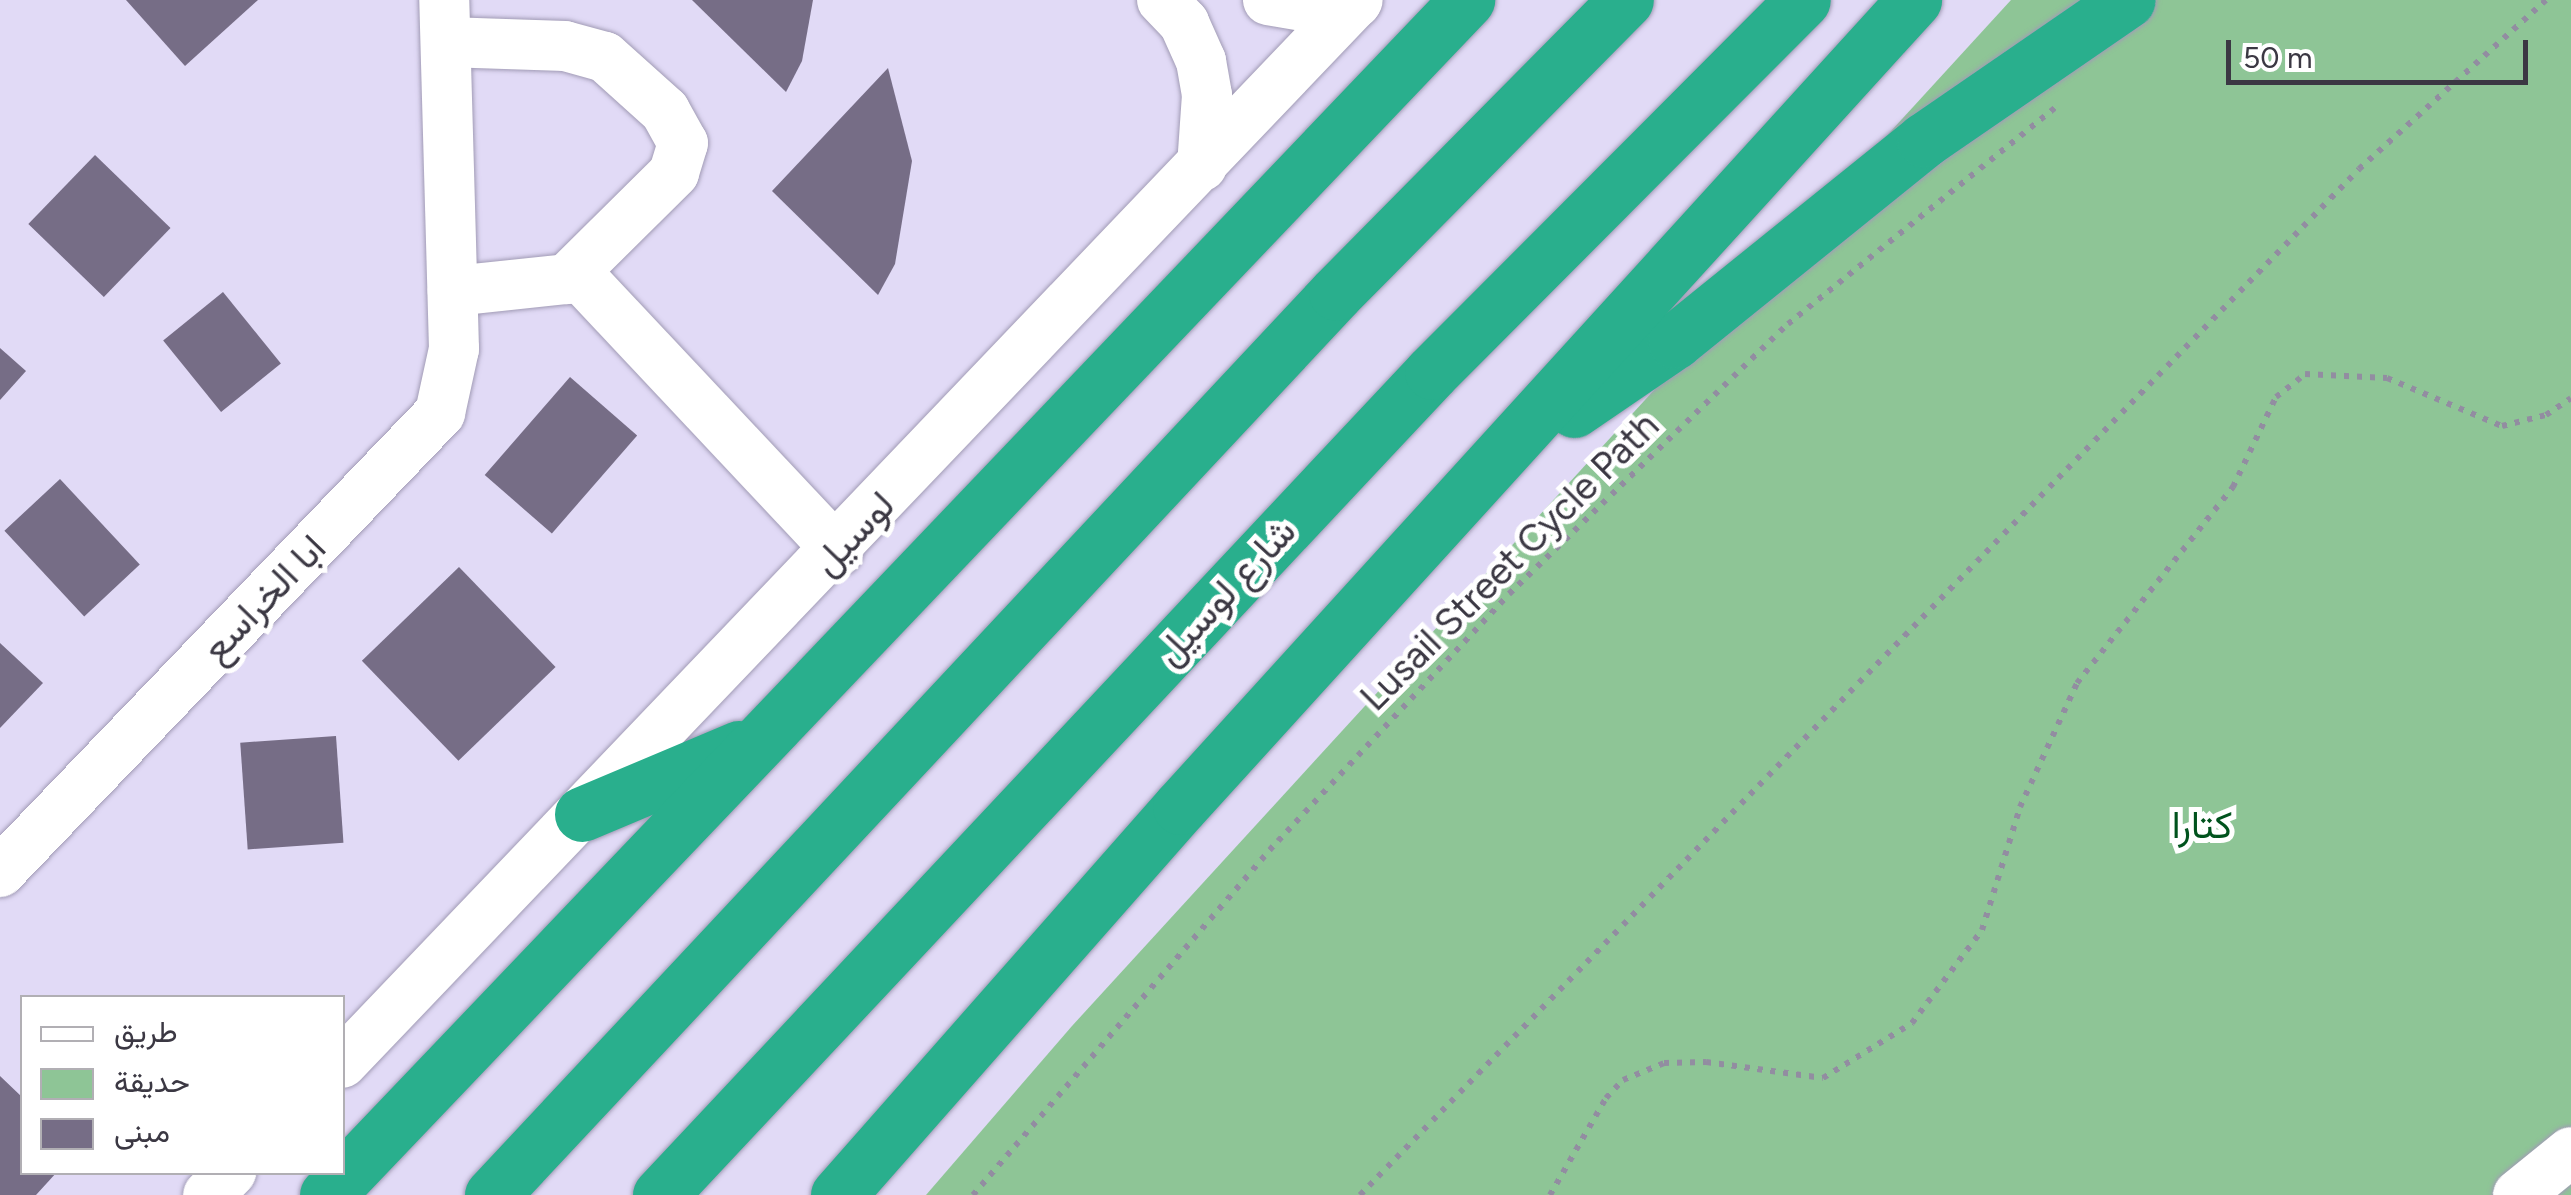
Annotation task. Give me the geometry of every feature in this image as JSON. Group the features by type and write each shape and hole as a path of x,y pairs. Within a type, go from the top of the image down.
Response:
{"highway":[{"path":"328,1195 1467,0"},
{"path":"492,1195 1336,293 1626,0"},
{"name":"شارع لوسيل","path":"660,1195 1432,372 1804,0"},
{"path":"838,1195 1180,807 1505,456 1914,0"},
{"path":"1505,456 1675,341 1924,140 2128,0"},
{"path":"582,814 761,738"}],"street":[{"path":"1162,0 1184,23 1201,62 1207,96 1202,166"},
{"path":"1268,0 1309,6 1357,1"},
{"name":"لوسيل","path":"345,1060 838,551 1357,1"},
{"name":"ابا الخراسع","path":"0,872 440,413 454,374 445,12 587,49 620,67 678,127 682,159 674,173 576,272"},
{"path":"453,291 553,283 576,272 838,551"},
{"path":"2518,1195 2571,1152"},
{"path":"208,1195 228,1175"}],"path":[{"path":"1360,1195 2359,169 2546,0"},
{"name":"Lusail Street Cycle Path","path":"972,1195 1278,841 1509,594 1788,324 2062,108 2044,58"},
{"path":"1550,1195 1606,1098 1623,1080 1678,1062 1824,1078 1912,1024 1982,930 2020,807 2077,683 2233,487 2276,397 2305,374 2387,378 2502,426 2546,415 2571,398"}],"green space":[{"name":"كتارا","path":"2011,0 2571,0 2571,1195 926,1195 1072,1026"}],"building":[{"path":"126,0 258,0 185,66"},
{"path":"692,0 813,0 802,61 786,92"},
{"path":"888,68 912,161 895,264 878,295 772,191"},
{"path":"95,155 171,228 104,297 28,224"},
{"path":"223,292 281,363 221,412 163,340"},
{"path":"0,348 26,371 0,400"},
{"path":"570,377 637,435 552,534 485,475"},
{"path":"60,479 140,565 84,616 4,531"},
{"path":"459,567 556,667 458,761 362,661"},
{"path":"0,643 43,683 0,728"},
{"path":"336,736 343,843 248,849 240,743"},
{"path":"0,1076 20,1095 20,1175 54,1175 36,1195 0,1195"}]}
